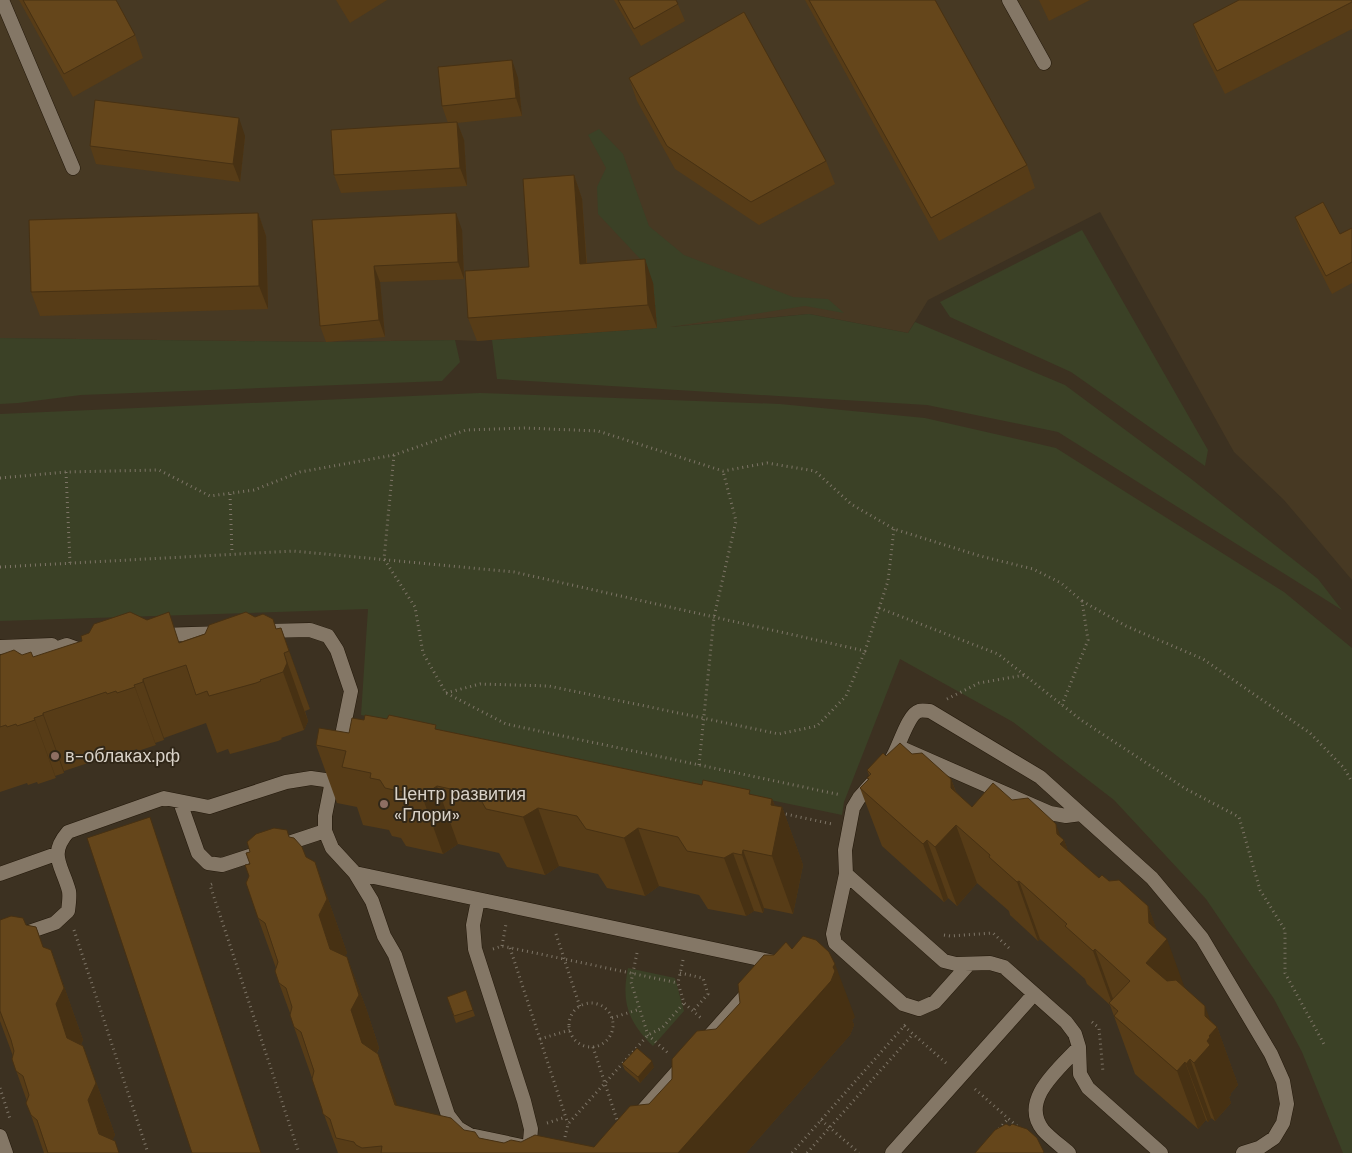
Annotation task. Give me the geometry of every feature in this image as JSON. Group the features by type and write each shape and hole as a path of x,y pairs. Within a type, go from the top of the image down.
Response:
{"lane":[{"path":"2,0 73,168"},
{"path":"1009,0 1044,63"},
{"path":"251,632 310,630 328,636 337,650 351,691 325,816 325,831 332,848 355,873 372,901 384,936 395,955 448,1115 458,1128 470,1135 514,1149 560,1148"},
{"path":"143,635 232,632"},
{"path":"0,672 23,660 67,645"},
{"path":"0,647 67,645 78,649 92,649 101,646"},
{"path":"969,964 935,1002 919,1009 904,1004 831,945 846,874 845,850 853,808 859,798 888,766 899,748 911,716 920,710 930,711 1040,777 1152,878 1202,938 1271,1054 1283,1081 1287,1104 1283,1123 1274,1138 1258,1148 1243,1153"},
{"path":"899,748 1050,813 1066,816 1081,814"},
{"path":"0,942 55,923 68,911 70,893 56,854 59,842 68,832 164,798 209,807 286,782 311,778 332,781"},
{"path":"180,802 198,853 208,864 222,866 325,831"},
{"path":"0,874 56,854"},
{"path":"355,873 774,962 790,957"},
{"path":"846,874 944,961 956,964 990,963 1004,967 1066,1022 1075,1034 1079,1047 1080,1074 1088,1088 1161,1153"},
{"path":"478,900 473,925 476,954 524,1102 531,1129 530,1150"},
{"path":"622,1135 774,962"},
{"path":"892,1153 1034,994"},
{"path":"1069,1153 1044,1130 1036,1118 1035,1103 1041,1090 1079,1047"},
{"path":"0,1136 6,1153"}],"path":[{"path":"0,478 66,472 159,470 210,496 254,490 300,472 394,455 466,430 525,428 598,431 723,471 767,463 815,471 851,504 894,529 980,556 1033,569 1061,583 1082,601 1126,626 1203,659 1310,733 1344,768 1352,782"},
{"path":"394,455 384,560 414,607 423,653 446,693 506,724 859,798"},
{"path":"699,765 714,617 736,521 723,471"},
{"path":"66,472 70,563"},
{"path":"230,494 232,553"},
{"path":"446,693 480,684 550,686 779,734 817,726 846,696 864,650 888,582 894,529"},
{"path":"0,567 293,550 514,572 864,650"},
{"path":"1062,705 1088,640 1082,601"},
{"path":"879,608 998,654 1081,720 1186,789 1239,817 1260,890 1285,930 1285,973 1324,1046"},
{"path":"930,711 950,696 979,683 1025,675"},
{"path":"774,812 849,828"},
{"path":"230,863 234,877 210,885 299,1153"},
{"path":"68,911 148,1153"},
{"path":"550,915 580,1006"},
{"path":"641,934 631,982 648,1035 683,1066"},
{"path":"687,944 678,983 684,1003 714,1030"},
{"path":"476,954 502,946 678,983"},
{"path":"510,948 568,1124"},
{"path":"680,973 703,978 708,994 693,1011"},
{"path":"560,1148 568,1124 648,1035 662,1028 684,1003"},
{"path":"598,1005 607,1010 612,1018 613,1028 609,1037 602,1044 593,1047 583,1046 574,1039 570,1030 570,1020 573,1012 580,1006 598,1005"},
{"path":"612,1018 640,1009"},
{"path":"792,1153 919,1009"},
{"path":"897,1019 1023,1131"},
{"path":"540,1039 570,1030"},
{"path":"807,1153 913,1034"},
{"path":"593,1047 622,1135"},
{"path":"997,1132 1009,1118"},
{"path":"1011,1133 1017,1126 1036,1118"},
{"path":"821,1120 859,1153"}],"shaded area":[{"path":"0,0 1352,0 1352,580 1284,500 1234,452 1100,212 928,300 908,333 809,314 657,328 477,341 326,342 0,338"}],"green space":[{"path":"599,129 623,154 649,226 684,255 793,297 828,299 844,313 805,306 670,327 809,314 908,333 915,322 1065,385 1190,478 1318,579 1342,610 1058,432 927,405 497,379 492,340 657,328 653,283 644,263 598,214 597,187 606,168 588,135"},
{"path":"1082,230 1208,450 1205,466 1071,372 950,317 940,302"},
{"path":"0,338 326,342 455,340 460,362 442,381 81,395 0,404"},
{"path":"480,393 780,404 925,418 1056,448 1284,592 1352,648 1352,1153 1343,1153 1302,1052 1274,999 1206,899 1114,800 1013,722 900,659 844,802 842,815 361,715 368,609 0,621 0,414"},
{"path":"628,968 675,978 684,1011 653,1046 644,1037 628,1011 625,991"}],"building":[{"path":"23,0 116,0 135,35 64,74"},
{"path":"618,0 676,0 678,4 634,29"},
{"path":"809,0 935,0 1027,165 931,218"},
{"path":"1239,0 1352,0 1352,2 1217,71 1193,24"},
{"path":"744,12 826,161 751,202 667,146 629,78"},
{"path":"512,60 516,98 442,106 438,67"},
{"path":"95,100 239,118 233,164 90,146"},
{"path":"457,122 460,168 334,175 331,130"},
{"path":"574,175 580,264 645,259 648,305 468,318 465,271 529,267 523,179"},
{"path":"1323,202 1340,234 1352,228 1352,262 1326,276 1295,217"},
{"path":"258,213 259,286 31,292 29,220"},
{"path":"456,213 458,262 374,266 379,320 320,326 312,220"},
{"path":"130,612 147,620 169,612 179,643 205,634 209,625 246,612 255,617 263,614 273,619 276,629 281,628 289,651 284,653 287,663 283,672 256,683 209,696 207,691 196,695 186,665 143,679 143,682 134,685 135,687 117,693 116,691 107,694 106,692 43,713 43,715 34,718 35,720 17,726 16,724 0,727 0,655 14,650 22,655 31,652 33,657 82,641 81,636 89,633 94,624"},
{"path":"365,715 387,719 389,715 436,725 435,729 702,785 703,780 750,790 749,794 772,799 771,805 782,807 772,856 743,850 742,855 733,853 724,858 687,851 678,837 638,828 624,838 586,829 577,816 538,808 523,817 486,809 478,795 437,786 422,796 385,788 380,780 370,778 371,773 342,767 346,751 316,745 319,728 349,733 352,718 364,720"},
{"path":"900,743 912,754 922,753 951,779 951,788 972,807 993,783 1012,800 1028,798 1056,824 1057,834 1064,840 1060,844 1099,878 1102,875 1109,881 1119,880 1148,906 1149,923 1167,939 1146,963 1167,981 1176,980 1205,1006 1205,1016 1217,1027 1207,1041 1210,1045 1194,1063 1190,1059 1177,1071 1114,1016 1118,1011 1109,1003 1130,981 1095,949 1093,951 1065,926 1067,924 1019,881 1017,882 956,825 935,847 927,840 923,844 860,788 869,779 867,778 871,774 867,770 883,753 886,756"},
{"path":"150,817 261,1153 192,1153 87,838"},
{"path":"274,828 287,830 289,837 294,838 302,847 306,857 315,862 327,899 319,915 330,949 347,957 359,995 351,1010 362,1043 378,1054 395,1105 451,1118 464,1130 475,1132 479,1138 504,1143 511,1140 521,1142 535,1135 594,1147 630,1106 649,1104 672,1079 672,1059 697,1031 716,1029 740,1003 738,984 764,955 774,955 786,942 792,949 803,936 816,940 829,952 835,964 833,967 835,971 831,981 678,1153 381,1153 382,1146 362,1148 354,1142 336,1138 330,1119 323,1114 312,1079 314,1071 301,1032 294,1027 290,1015 292,1007 286,988 279,983 275,971 278,962 265,923 258,918 246,883 249,876 245,865 250,864 246,853 250,852 247,842 256,834"},
{"path":"11,916 23,918 26,925 36,927 43,947 51,950 64,988 56,1004 67,1038 83,1046 96,1083 88,1100 99,1134 115,1141 119,1153 48,1153 37,1120 31,1115 26,1103 29,1095 23,1076 16,1071 12,1059 14,1051 0,1011 0,920"},
{"path":"466,990 473,1010 454,1016 447,997"},
{"path":"637,1048 652,1061 638,1077 622,1064"},
{"path":"1006,1124 1027,1129 1037,1138 1044,1152 975,1153 995,1130"}],"place":[{"name":"в-облаках.рф","path":"55,756"},
{"name":"Центр развития «Глори»","path":"384,804"}]}
